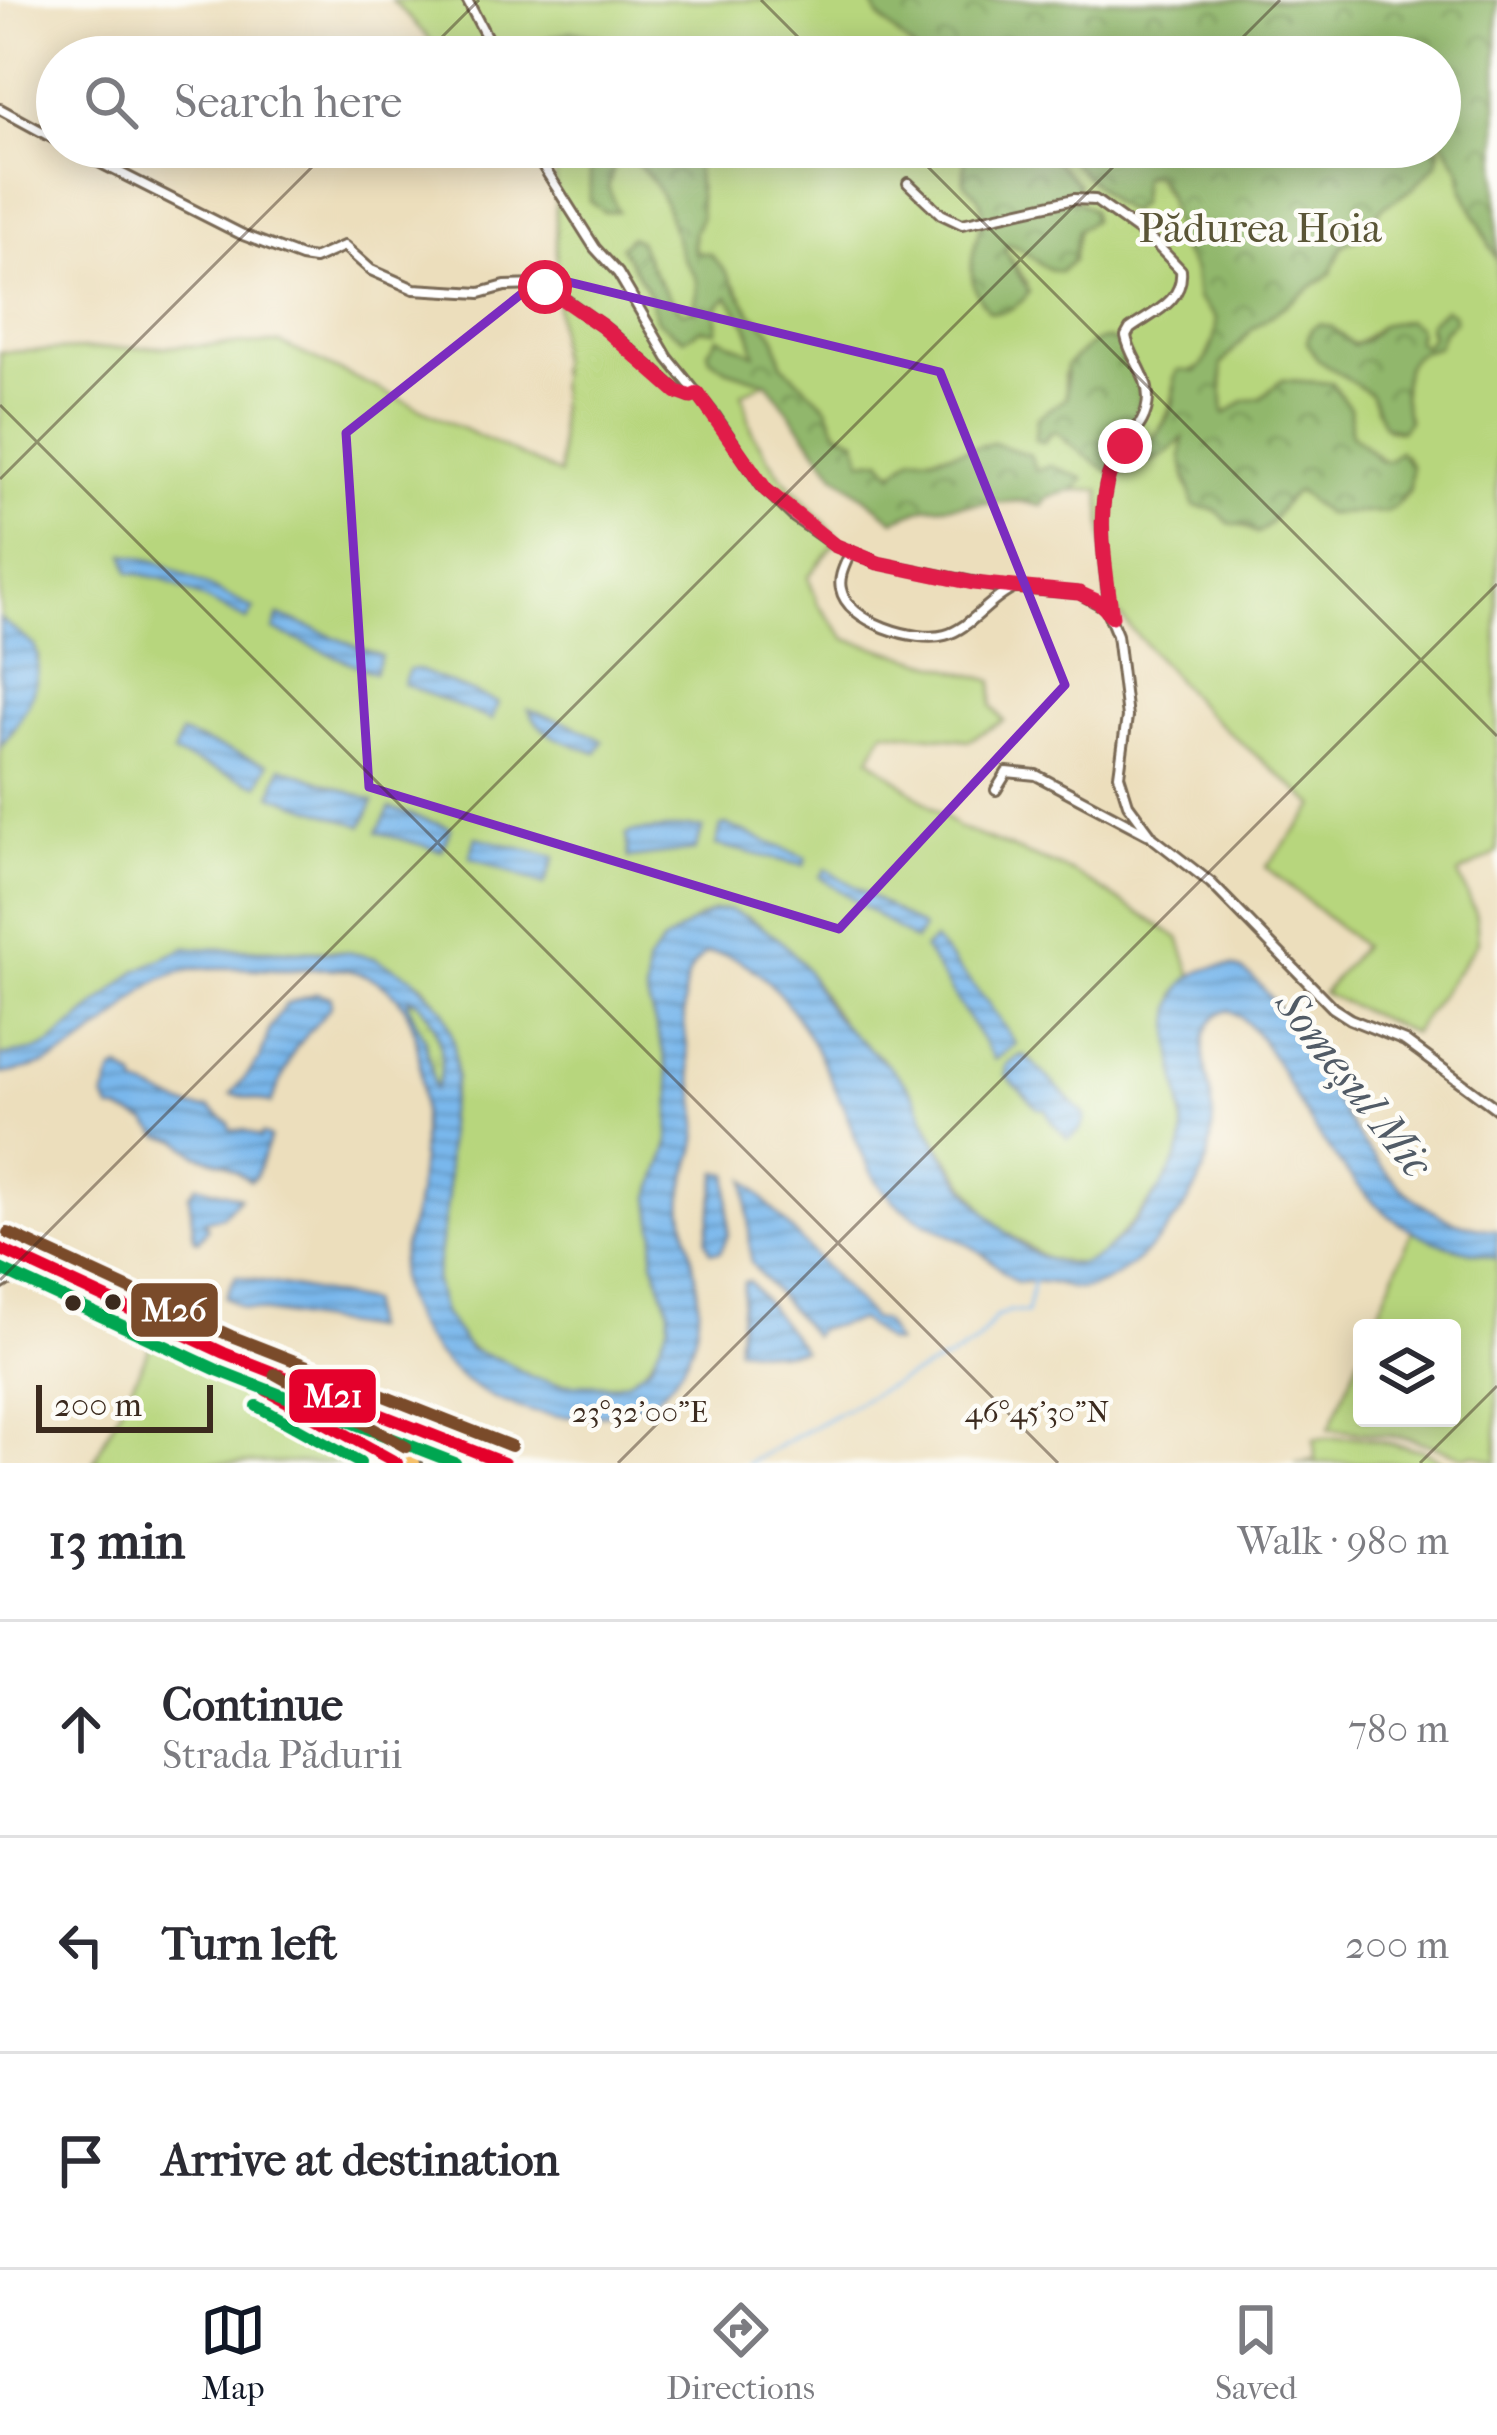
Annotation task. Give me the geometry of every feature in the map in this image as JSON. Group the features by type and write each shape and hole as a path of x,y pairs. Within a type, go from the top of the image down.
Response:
{"main road":[{"path":"0,1249 273,1373 504,1463"},
{"path":"5,1272 39,1281 206,1355 397,1463"},
{"path":"273,1373 305,1394 392,1427 398,1431 398,1443 386,1449 284,1401"},
{"path":"415,1463 407,1451 416,1440 467,1449"}],"street":[{"path":"467,0 486,36"},
{"path":"0,109 36,129"},
{"path":"110,168 243,236 301,257 314,259 344,246 371,270 414,289 480,293 538,285 553,290 677,392 691,397 698,394"},
{"path":"544,168 595,248 618,273 664,352 766,490 814,532 850,554 909,570 1015,588 1079,593 1099,602 1112,616"},
{"path":"908,184 941,214 962,224 1074,200 1095,200 1155,243 1181,271 1182,282 1174,297 1130,328 1126,336 1148,398 1140,427 1118,454 1106,488 1112,616 1127,717 1120,784 1128,804 1153,838"},
{"path":"850,554 841,575 841,591 849,606 871,623 903,632 934,637 950,634 1015,588"},
{"path":"996,790 1007,772 1036,775 1153,838 1211,883 1333,1008 1405,1041 1497,1109"}],"highlighted area":[{"path":"544,276 940,372 1065,685 839,929 369,787 346,433"}],"green space":[{"path":"392,0 870,0 879,17 899,36 427,36"},
{"name":"Pădurea Hoia","path":"870,0 1497,0 1497,260 1463,190 1459,168 1461,36 899,36 879,17"},
{"path":"573,31 597,36 556,36"},
{"path":"589,168 608,186 614,168 641,168 659,190 697,285 694,310 683,313 664,290 639,241 630,237 621,247 648,291 657,320 717,307 728,296 748,326 756,356 718,337 726,369 767,382 742,393 753,434 779,473 839,539 808,577 818,604 846,639 993,681 992,706 1004,721 969,740 884,731 870,758 957,827 1073,872 1179,938 1192,976 1176,995 1173,1018 1184,1139 1177,1162 1166,1183 1120,1236 1101,1255 1081,1264 1047,1259 995,1225 936,1141 913,1094 845,1028 798,958 760,925 747,917 714,911 677,932 646,994 671,1091 669,1145 650,1198 653,1260 669,1323 658,1351 641,1374 598,1387 540,1381 497,1358 479,1354 461,1341 443,1313 435,1282 448,1195 447,1118 456,1078 454,1043 444,1010 422,984 374,958 334,951 185,948 136,971 51,1044 0,1056 0,747 14,730 38,654 0,619 0,352 280,343 560,474 555,169"},
{"path":"590,168 614,168 608,187 618,211 604,212 590,201"},
{"path":"642,168 696,168 701,218 694,232 694,252 710,254 725,270 750,311 774,334 782,364 827,407 837,431 856,439 862,461 882,459 893,473 913,456 937,456 993,443 1030,455 1036,471 1051,465 1084,479 1074,490 1048,497 1042,506 1020,501 927,507 894,520 835,474 767,382 726,369 710,358 708,351 718,337 755,354 748,326 728,297 717,307 717,331 700,329 684,339 657,320 648,291 621,247 630,237 639,241 664,289 683,312 694,310 698,288"},
{"path":"696,168 964,168 964,182 982,207 973,277 989,311 1003,311 1021,296 1027,283 1005,250 1007,244 1060,272 1073,260 1078,230 1093,220 1086,206 1075,200 1078,184 1059,168 1080,168 1113,203 1139,204 1142,177 1154,174 1170,202 1177,243 1194,270 1197,298 1216,318 1217,332 1203,366 1174,378 1171,404 1160,429 1142,450 1119,463 1112,453 1135,417 1139,393 1134,370 1121,349 1112,340 1098,343 1070,363 1064,377 1066,398 1037,418 1035,440 1043,442 1055,430 1068,443 1126,473 1166,454 1183,438 1186,482 1196,501 1257,534 1298,491 1331,514 1393,508 1409,492 1409,462 1404,455 1385,463 1351,434 1350,408 1331,383 1282,380 1261,398 1244,401 1225,414 1221,365 1252,329 1331,273 1343,245 1362,235 1381,208 1412,189 1433,168 1459,168 1463,190 1497,260 1497,853 1458,874 1476,913 1478,942 1413,1033 1323,993 1362,946 1266,867 1316,806 1205,712 1107,601 1100,490 1074,490 1083,480 1036,471 994,443 918,459 892,473 862,462 837,431 827,407 782,364 774,334 750,311 736,286 694,252 694,232 701,218","holes":["1445,309 1449,327 1438,346 1420,353 1408,365 1403,392 1408,418 1397,431 1388,429 1365,388 1313,353 1335,330 1348,343 1357,344 1381,325 1407,320 1419,332 1417,340 1423,347 1431,337 1428,328"]},
{"name":"Pădurea Hoia","path":"964,168 1062,168 1078,184 1075,200 1092,210 1093,220 1078,230 1073,260 1060,272 1007,244 1005,250 1029,292 1000,312 989,311 972,276 982,207 964,182"},
{"name":"Pădurea Hoia","path":"1078,168 1432,168 1412,189 1382,208 1362,235 1343,245 1331,273 1252,329 1221,365 1225,414 1244,401 1261,398 1282,380 1331,383 1350,408 1351,434 1381,461 1389,461 1399,451 1411,466 1410,488 1393,508 1326,514 1298,491 1257,534 1229,523 1216,510 1194,506 1181,457 1183,438 1166,454 1117,474 1056,431 1044,442 1035,440 1037,418 1066,398 1066,366 1090,345 1114,341 1127,354 1141,394 1135,416 1112,453 1119,463 1154,437 1172,408 1178,370 1196,371 1214,340 1216,318 1197,298 1194,270 1177,243 1168,197 1158,177 1150,173 1142,177 1139,204 1129,212 1113,203"},
{"path":"1445,309 1455,321 1442,332 1438,346 1419,353 1407,366 1403,385 1408,421 1401,431 1384,426 1370,394 1318,360 1307,342 1311,329 1319,324 1332,327 1353,345 1365,341 1381,325 1407,320 1418,327 1417,341 1424,347 1431,337 1428,323"},
{"path":"412,997 428,1015 439,1040 442,1067 435,1091 425,1041 408,1004"},
{"path":"1413,1229 1448,1246 1497,1258 1497,1463 1410,1438 1329,1429 1353,1372 1353,1427 1461,1427 1461,1319 1376,1319"},
{"path":"154,1340 189,1353 330,1440 344,1454 344,1463 93,1463"},
{"path":"272,1384 389,1430 395,1434 391,1445 290,1399"},
{"path":"1357,1437 1422,1450 1446,1463 1295,1463 1315,1460 1314,1439"}],"water":[{"path":"125,554 159,562 254,609 247,620 163,579 129,572"},
{"path":"279,615 381,656 374,673 274,630"},
{"path":"0,619 35,646 38,659 29,700 0,747"},
{"path":"409,670 498,703 492,720 403,684"},
{"path":"529,710 603,741 596,753 566,742 542,728"},
{"path":"181,734 268,764 258,785 173,754"},
{"path":"281,767 374,801 362,826 272,795"},
{"path":"390,808 451,828 442,851 377,832"},
{"path":"721,826 806,858 804,866 716,845"},
{"path":"703,828 695,850 629,858 626,835 631,832"},
{"path":"476,837 555,857 544,885 470,857"},
{"path":"826,869 923,928 915,941 820,877"},
{"path":"729,910 751,921 791,951 836,1018 905,1084 971,1195 1013,1238 1036,1254 1059,1263 1083,1263 1097,1257 1159,1191 1183,1139 1172,1047 1175,1001 1184,983 1202,971 1224,966 1245,972 1271,999 1347,1120 1395,1182 1425,1206 1458,1223 1497,1230 1497,1258 1424,1236 1387,1214 1320,1136 1260,1038 1229,1010 1214,1019 1205,1035 1211,1141 1203,1173 1181,1212 1134,1263 1098,1285 1076,1289 1017,1282 982,1253 893,1200 869,1168 821,1058 791,1008 752,968 731,957 707,953 693,967 685,986 684,1009 698,1113 682,1201 698,1292 690,1350 672,1381 646,1402 604,1414 552,1415 499,1400 466,1381 437,1355 407,1305 400,1267 418,1187 421,1078 406,1010 382,984 357,972 332,968 183,971 147,987 119,1015 64,1055 0,1074 0,1056 51,1044 136,971 185,948 347,952 374,958 414,978 444,1010 454,1043 456,1078 447,1118 448,1195 435,1282 443,1313 470,1350 507,1362 530,1377 559,1384 613,1385 628,1381 651,1364 669,1323 653,1260 650,1198 669,1145 671,1091 646,994 647,964 662,943 714,911","holes":["409,997 419,1003 439,1038 441,1066 435,1089"]},
{"path":"934,940 1016,1044 995,1060 924,949"},
{"path":"317,993 331,997 331,1006 295,1049 271,1103 231,1094 260,1059 270,1028 286,1004"},
{"path":"1021,1055 1085,1115 1072,1137 1068,1139 1046,1109 1038,1108 1005,1075 1006,1066"},
{"path":"119,1068 137,1086 190,1107 209,1108 231,1130 270,1138 255,1177 250,1181 224,1163 197,1155 179,1140 160,1136 147,1122 111,1110 104,1098"},
{"path":"718,1172 729,1174 728,1235 720,1252 711,1252 706,1241"},
{"path":"746,1180 872,1319 883,1321 896,1343 887,1342 860,1320 818,1329 813,1336 751,1263"},
{"path":"197,1185 240,1197 222,1216 204,1221 208,1228 198,1241 189,1195"},
{"path":"236,1276 369,1302 370,1329 243,1308 225,1297"},
{"path":"749,1281 803,1350 782,1353 737,1348 744,1282"}],"waterway":[{"path":"748,1463 880,1390 954,1356 977,1342 996,1317 1010,1311 1027,1313 1034,1279"}],"transit line":[{"name":"M26","path":"8,1233 231,1336 511,1446"},
{"name":"M21","path":"0,1249 224,1353 504,1463"},
{"path":"0,1269 217,1370 455,1463"},
{"name":"M26","path":"275,1374 406,1447"},
{"name":"M21","path":"266,1390 397,1463"},
{"path":"257,1406 360,1463"}],"route":[{"path":"545,287 602,326 677,392 691,397 698,394 761,484 794,517 850,554 878,563 993,586 1079,593 1099,602 1112,616 1104,503 1113,466 1125,446"}],"water label":[{"name":"Someșul Mic","path":"1355,1083"}]}
